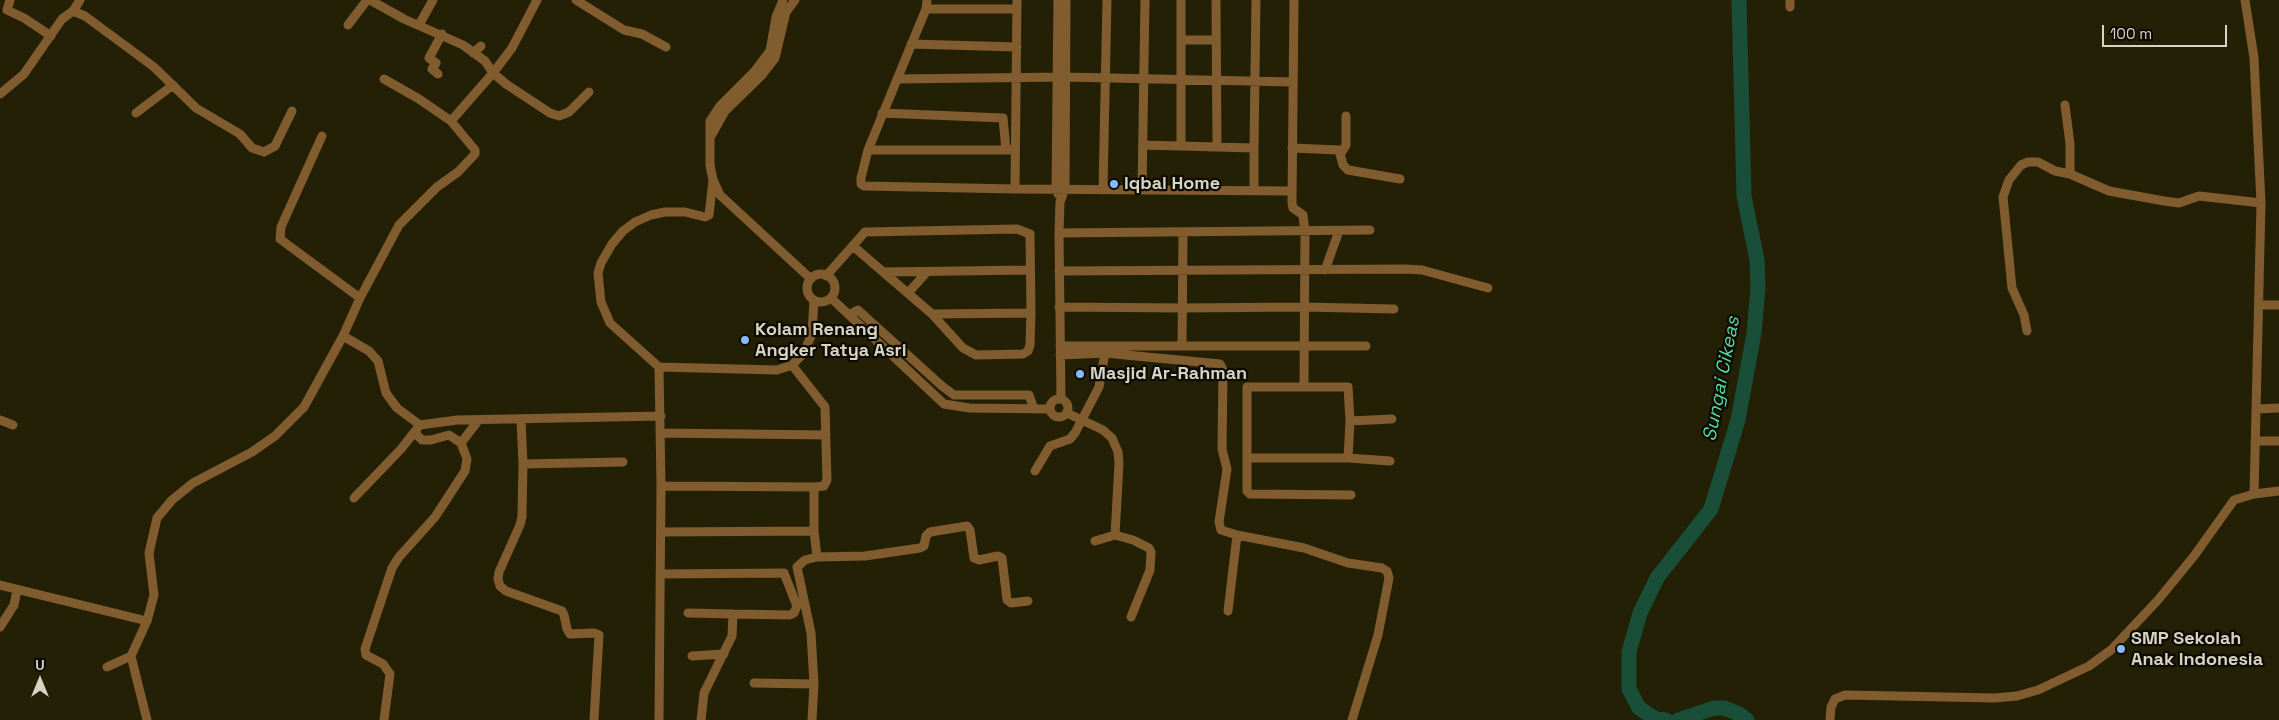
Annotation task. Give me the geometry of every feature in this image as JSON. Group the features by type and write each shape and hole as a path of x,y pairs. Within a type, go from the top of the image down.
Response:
{"street":[{"path":"10,0 7,10 24,18 50,36"},
{"path":"0,94 24,74 62,19 73,10 80,0"},
{"path":"348,25 369,0 463,45 485,61 493,73 550,113 559,116 578,105 589,92"},
{"path":"419,25 433,0"},
{"path":"451,121 512,48 538,0"},
{"path":"576,0 624,30 642,34 666,47"},
{"path":"783,0 776,17 770,51 754,72 710,120 710,165 713,180 720,195 811,279"},
{"path":"710,138 720,118 762,75 775,58 786,12 795,0"},
{"path":"1058,0 1060,77 1060,202 1058,232 1061,398 1068,404 1067,412 1063,416 1057,417 1052,414 1050,409 1051,403 1055,399 1061,398"},
{"path":"1060,77 1066,0"},
{"path":"1103,190 1108,0"},
{"path":"1142,190 1145,0"},
{"path":"1180,146 1181,0"},
{"path":"1216,0 1217,147"},
{"path":"1254,190 1256,0"},
{"path":"1294,0 1292,206 1303,215 1305,232 1304,387"},
{"path":"2245,0 2254,58 2261,202 2258,408 2254,494"},
{"path":"1010,150 1016,79 1017,5 926,4 868,150 861,178 861,184 864,186 1103,190 1292,190"},
{"path":"73,10 85,16 154,67 196,108 240,134 252,148 264,152 275,146 292,111"},
{"path":"438,74 432,70 436,63 430,58 442,34"},
{"path":"1181,40 1216,40"},
{"path":"911,44 1017,46"},
{"path":"474,53 481,46"},
{"path":"897,79 1060,77 1293,82"},
{"path":"147,720 131,656 147,621 154,595 150,553 157,518 172,500 193,483 252,452 291,421 304,407 343,336 360,298 399,225 437,187 458,172 475,154 475,150 451,121 419,99 384,79"},
{"path":"136,113 173,85"},
{"path":"2065,105 2070,144 2070,174"},
{"path":"882,113 1003,118 1010,150 1015,189"},
{"path":"1346,116 1346,145 1341,153 1343,165 1348,170 1400,179"},
{"path":"322,136 281,227 280,240 360,298"},
{"path":"1143,145 1254,148"},
{"path":"1292,148 1339,150 1341,153"},
{"path":"868,150 1010,150"},
{"path":"2027,331 2024,315 2012,288 2003,211 2005,188 2021,166 2033,160 2055,171 2070,174 2109,191 2176,203 2199,196 2261,202"},
{"path":"713,180 709,215 705,217 685,212 664,212 651,215 623,231 612,244 601,263 598,273 601,302 610,323 659,367 777,370 792,366 803,354 812,334 814,300 807,289 811,279 820,275 826,276 834,283 835,288 831,298 822,302 814,300"},
{"path":"826,276 852,246 865,232 1017,229 1030,234 1031,313 1030,345 1028,351 1023,354 976,355 963,348 932,314 852,246"},
{"path":"1058,232 1183,233 1370,230"},
{"path":"1325,270 1339,231"},
{"path":"1182,346 1184,308 1182,271 1183,233"},
{"path":"884,272 926,273 1030,270"},
{"path":"1059,271 1422,270 1488,288"},
{"path":"908,293 926,273"},
{"path":"831,298 944,404 969,408 1050,409"},
{"path":"2260,305 2279,305"},
{"path":"1059,307 1184,308 1304,306 1394,309"},
{"path":"849,315 858,310 951,393 969,395 1029,395 1034,409"},
{"path":"932,314 1031,313"},
{"path":"343,336 369,350 378,361 386,393 396,408 418,429 422,440 431,440 449,435 461,443 467,459 465,471 435,517 392,568 365,649 366,655 383,664 390,674 384,720"},
{"path":"884,348 891,339"},
{"path":"1060,350 1182,346 1366,346"},
{"path":"1060,350 1208,362 1223,366 1222,449 1227,469 1219,522 1221,530 1304,548 1348,563 1382,568 1387,571 1389,578 1378,635 1352,720"},
{"path":"1035,471 1050,446 1070,439 1082,421 1099,386 1105,353"},
{"path":"661,486 824,486 827,480 824,404 792,366"},
{"path":"659,367 661,416 659,720"},
{"path":"914,377 922,368"},
{"path":"1348,458 1350,421 1348,387 1242,386 1249,458 1247,491 1250,494 1351,495"},
{"path":"969,395 969,408"},
{"path":"2258,408 2279,408"},
{"path":"1067,412 1103,430 1112,438 1118,452 1115,535"},
{"path":"354,498 418,429 443,421 661,416"},
{"path":"1350,421 1392,419"},
{"path":"0,420 14,425"},
{"path":"461,443 478,420"},
{"path":"521,420 523,506 520,525 499,572 498,579 500,586 506,591 562,611 570,634 594,633 599,635 594,720"},
{"path":"661,433 826,435"},
{"path":"2255,441 2279,441"},
{"path":"1249,458 1348,458 1390,461"},
{"path":"523,464 623,462"},
{"path":"814,487 814,531 817,557"},
{"path":"1830,720 1831,707 1835,699 1845,695 1995,698 2017,696 2038,690 2089,666 2111,650 2169,588 2234,500 2254,494 2279,491"},
{"path":"812,720 814,684 811,633 797,567 805,560 817,557 865,556 920,548 924,546 926,536 930,532 967,526 970,530 974,558 979,560 998,556 1002,558 1007,600 1011,603 1028,601"},
{"path":"661,532 814,531"},
{"path":"1095,541 1115,535 1133,540 1149,548 1152,552 1150,570 1131,617"},
{"path":"1228,611 1237,535"},
{"path":"660,574 782,572 786,575 797,606 794,613 790,615 688,613"},
{"path":"0,585 147,621"},
{"path":"0,627 14,605 17,590"},
{"path":"701,720 704,693 732,636 733,614"},
{"path":"692,656 724,654"},
{"path":"107,667 131,656"},
{"path":"754,683 814,684"}],"waterway":[{"name":"Sungai Cikeas","path":"1666,720 1656,719 1639,708 1629,689 1629,652 1640,613 1657,578 1711,509 1738,420 1754,333 1758,288 1757,260 1744,196 1739,0"},
{"name":"Sungai Cikeas","path":"1678,720 1714,708 1724,708 1739,714 1747,720"}],"place":[{"name":"Iqbal Home","path":"1114,184"},
{"name":"Kolam Renang Angker Tatya Asri","path":"745,340"},
{"name":"Masjid Ar-Rahman","path":"1080,374"},
{"name":"SMP Sekolah Anak Indonesia","path":"2121,649"}]}
